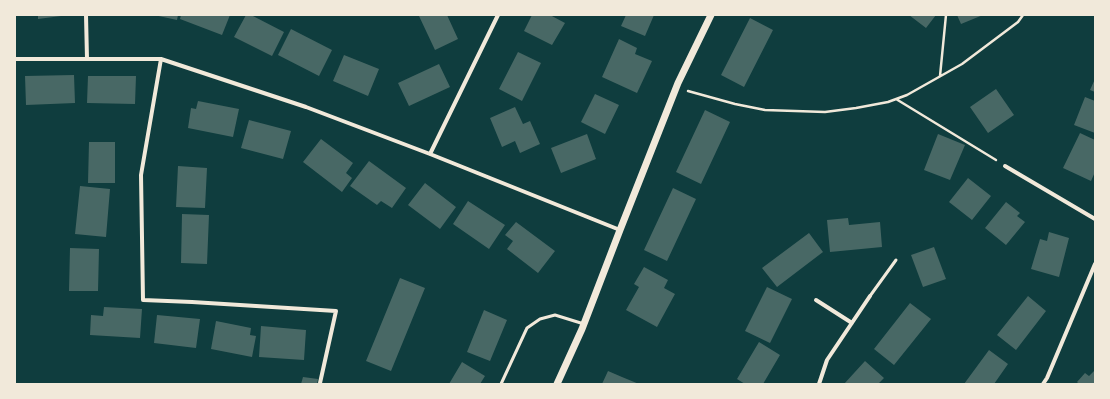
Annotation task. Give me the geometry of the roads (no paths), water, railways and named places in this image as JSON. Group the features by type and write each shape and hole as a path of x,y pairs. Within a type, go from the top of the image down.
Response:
{"street":[{"path":"86,15 87,59"},
{"path":"430,154 498,15"},
{"path":"557,384 584,324 676,88 711,15"},
{"path":"15,59 161,59 306,107 430,154 620,230"},
{"path":"161,59 141,175 143,300 336,311 320,383"},
{"path":"1005,166 1095,219"},
{"path":"1042,384 1047,378 1095,264"},
{"path":"819,384 827,360 870,296"},
{"path":"816,300 852,324"}],"lane":[{"path":"870,296 896,260"},
{"path":"501,384 527,328 540,319 555,315 584,324"}]}
